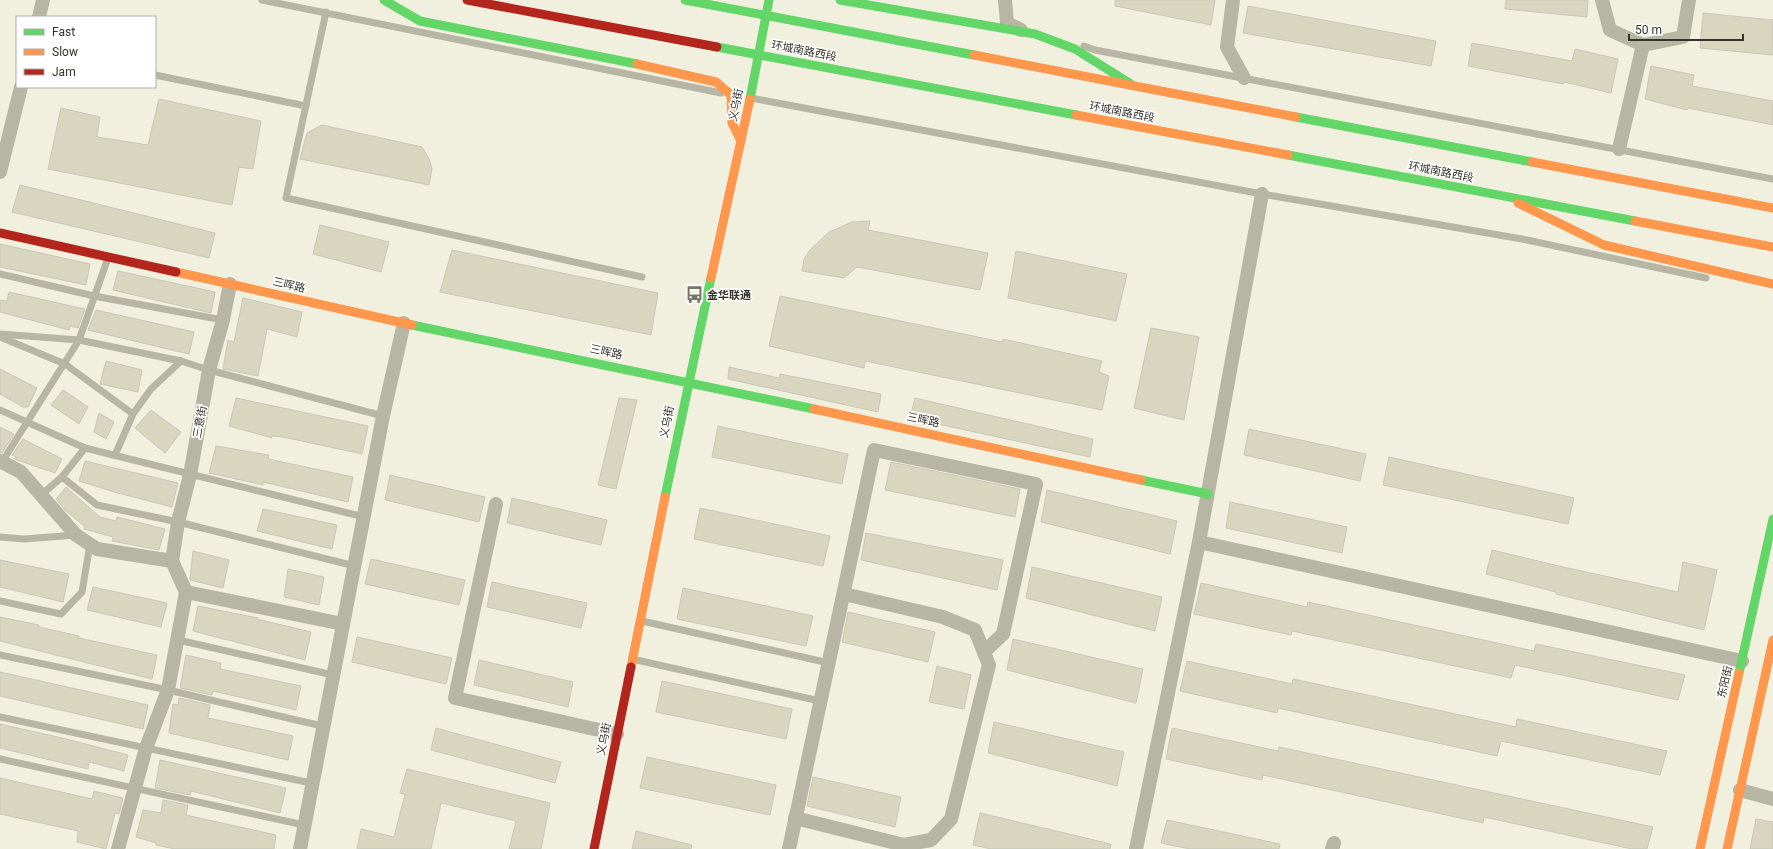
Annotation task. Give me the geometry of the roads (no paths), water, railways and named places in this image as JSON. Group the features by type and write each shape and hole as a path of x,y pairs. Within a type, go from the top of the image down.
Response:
{"main road":[{"path":"384,0 420,21 680,73 716,82 740,97 732,123 740,141"},
{"name":"环城南路西段","path":"467,0 1773,248"},
{"path":"685,0 1773,208"},
{"name":"义乌街","path":"594,849 688,382 740,141 740,97 758,55 769,0"},
{"path":"840,0 1027,33 1075,49 1136,86"},
{"path":"1504,196 1604,245 1773,284"},
{"name":"三晖路","path":"0,233 404,323 688,382 1208,494"},
{"name":"东阳街","path":"1700,849 1773,520"},
{"path":"1727,849 1773,640"}],"street":[{"path":"39,16 43,0"},
{"path":"1005,0 1007,23 1027,33"},
{"path":"1233,0 1227,47 1244,78"},
{"path":"1602,0 1610,30 1643,45 1684,37 1689,0"},
{"path":"1619,149 1643,45"},
{"path":"0,172 21,88"},
{"path":"1136,849 1199,542 1262,194"},
{"name":"三意街","path":"172,561 178,522 190,475 209,370 230,284"},
{"path":"300,849 311,783 355,566 383,416 404,323"},
{"path":"789,849 874,450 1036,484 1003,634 984,652"},
{"path":"1,462 21,472 76,535 97,549 172,561 186,592 168,690 146,748 118,849"},
{"path":"496,504 455,698 617,734"},
{"path":"1199,542 1742,661"},
{"path":"186,592 343,624"},
{"path":"796,818 904,845 931,840 951,819 989,665 975,630 942,617 844,594"},
{"path":"1740,790 1773,799"}],"lane":[{"path":"262,0 285,2 326,12 740,97 1262,194 1522,240 1712,279"},
{"path":"902,3 1007,23 1095,50 1773,179"},
{"path":"326,12 286,198 642,277"},
{"path":"156,75 306,106"},
{"path":"1,462 29,422 79,340 108,257"},
{"path":"0,274 94,296 222,320"},
{"path":"0,334 79,340 181,361 209,370 383,416"},
{"path":"0,337 65,364 133,414"},
{"path":"115,455 133,414 150,389 181,361"},
{"path":"0,410 84,448 364,517"},
{"path":"41,495 62,477 84,448"},
{"path":"62,477 97,505 178,522 355,566"},
{"path":"0,537 24,539 76,535"},
{"path":"0,601 61,614 82,592 90,544"},
{"path":"640,620 829,663"},
{"path":"178,640 333,675"},
{"path":"0,655 168,690 322,726"},
{"path":"632,659 820,701"},
{"path":"0,717 311,783"},
{"path":"0,759 304,825"}],"place":[{"name":"金华联通","path":"694,295"}]}
